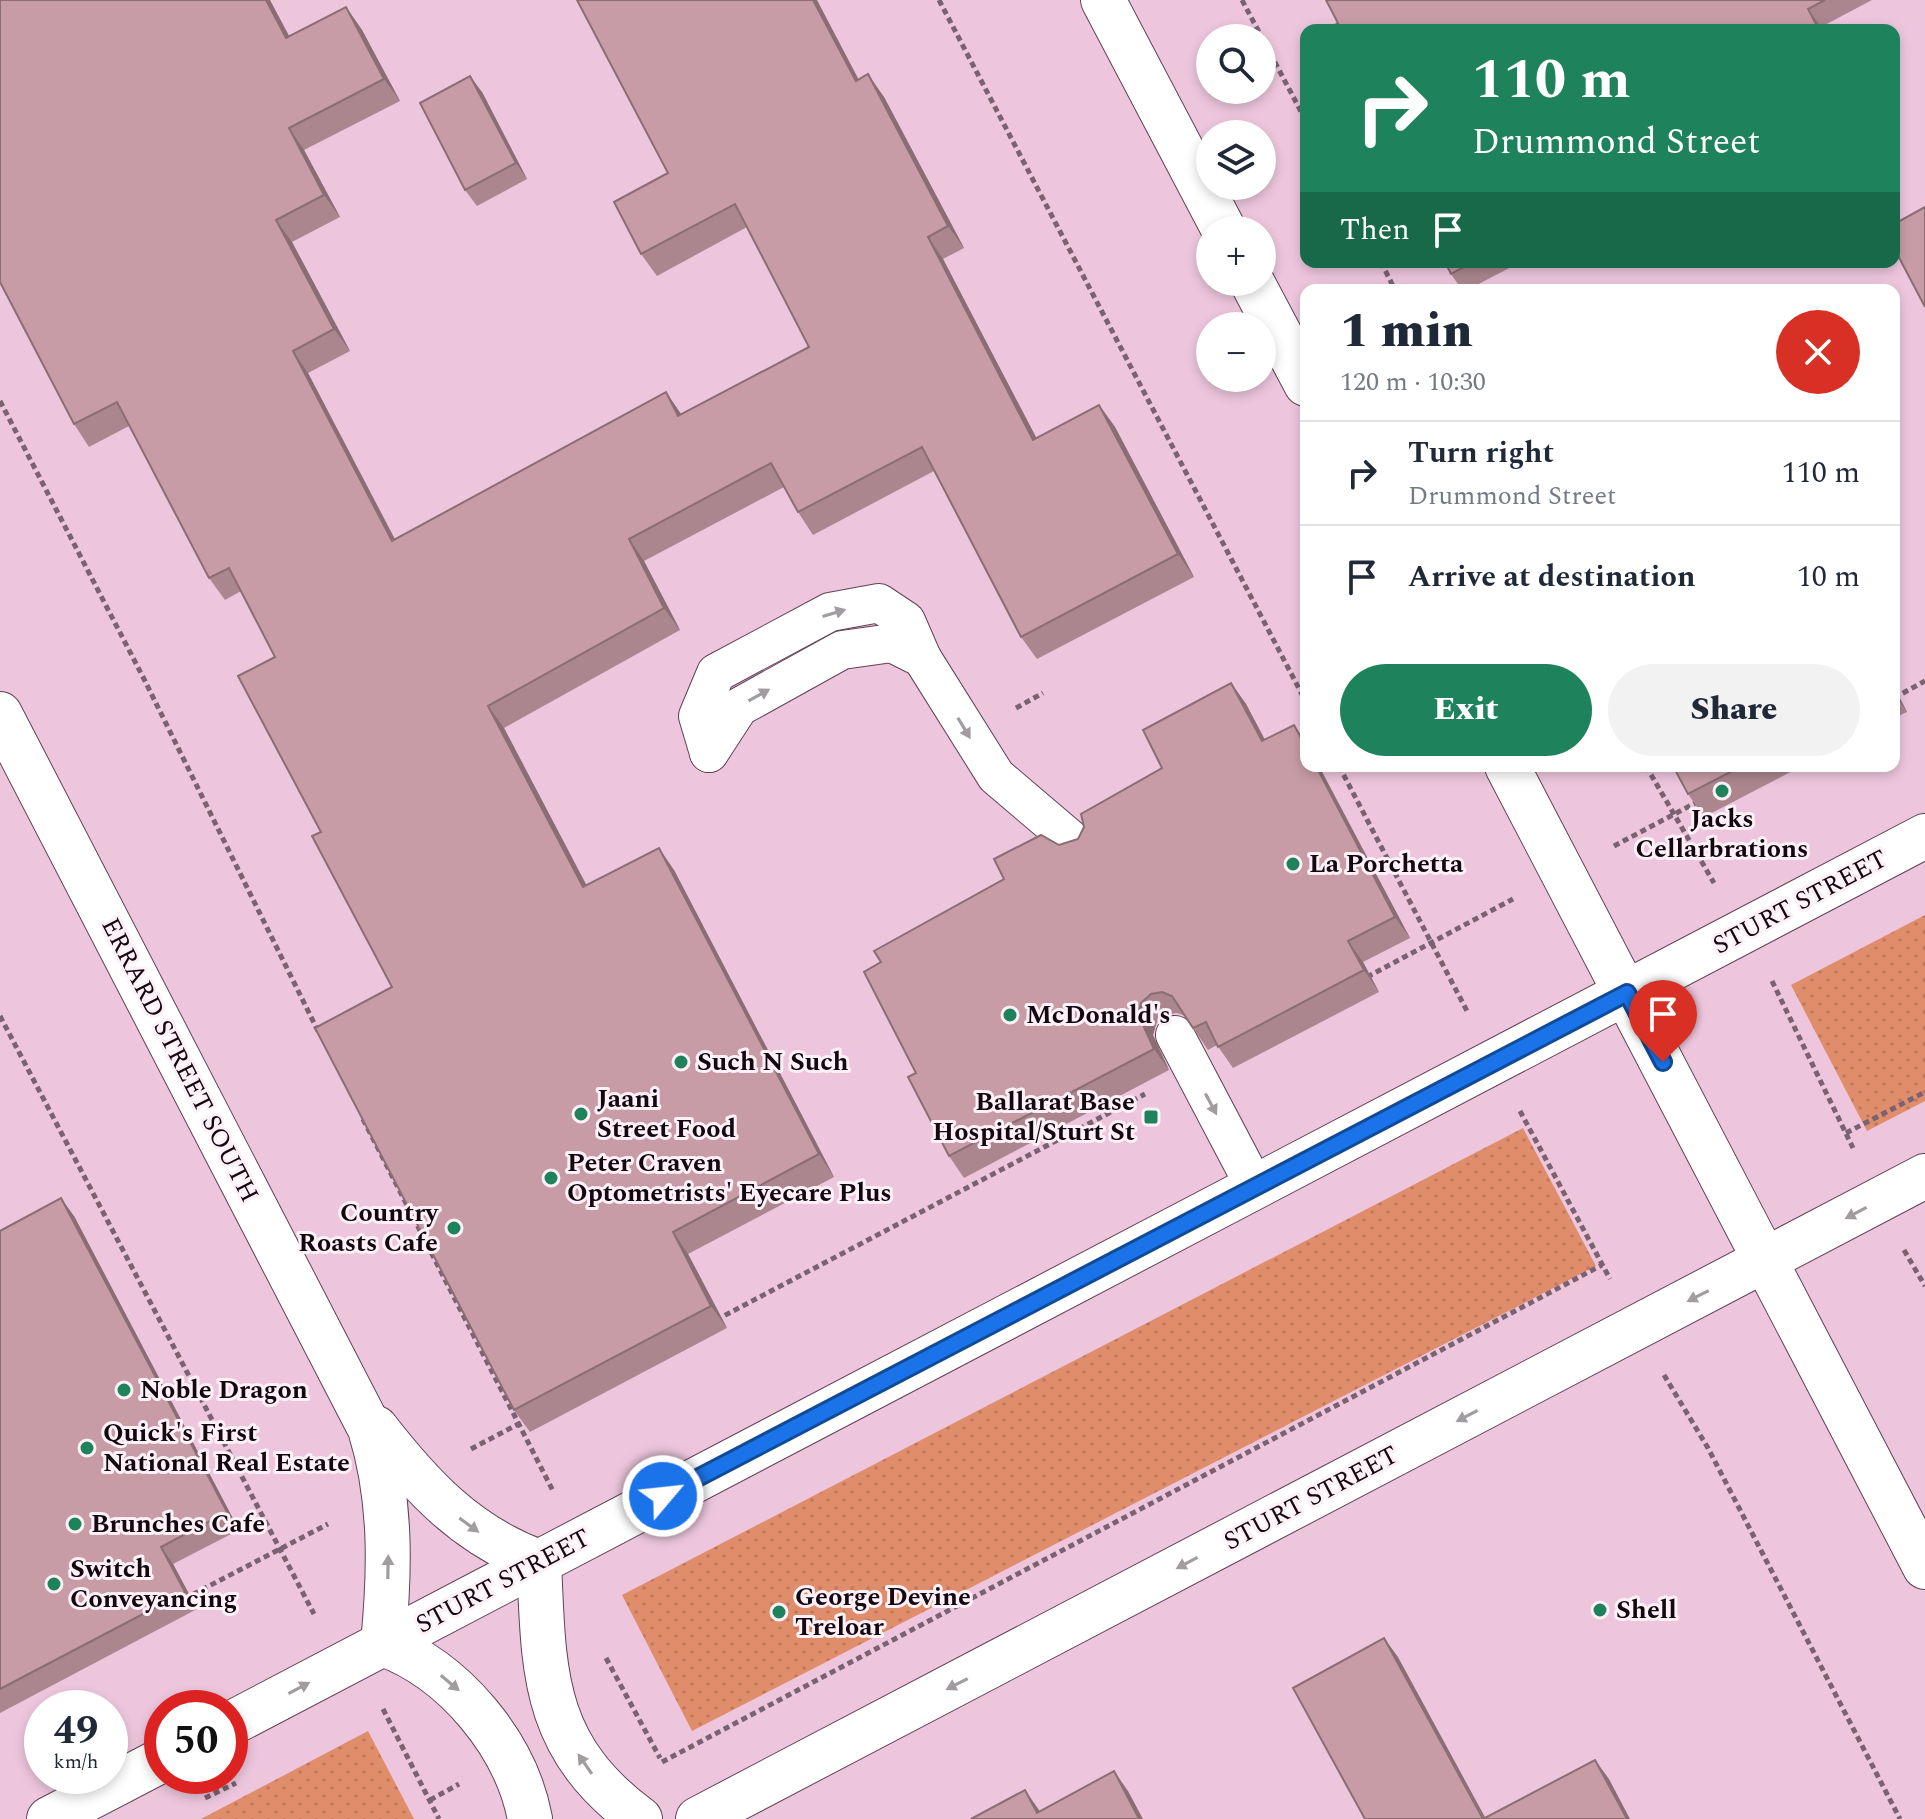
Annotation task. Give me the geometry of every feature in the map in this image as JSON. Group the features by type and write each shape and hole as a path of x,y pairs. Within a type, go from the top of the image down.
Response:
{"main road":[{"path":"1103,0 1217,216"},
{"path":"1259,296 1300,373"},
{"name":"ERRARD STREET SOUTH","path":"0,714 360,1407 377,1453 400,1487 388,1571 383,1644"},
{"path":"1510,772 1925,1567"},
{"name":"STURT STREET","path":"248,1715 1925,836"},
{"name":"STURT STREET","path":"698,1819 1925,1176"},
{"path":"400,1487 443,1506 479,1533 539,1562 544,1672 553,1709 599,1783 640,1819"},
{"path":"383,1644 430,1667 465,1696 506,1760 530,1819"},
{"path":"49,1819 144,1769"}],"lane":[{"path":"709,753 739,707 842,650 892,643 922,658 996,776 1077,845"},
{"path":"1175,1035 1255,1187"}],"path":[{"path":"939,0 1300,691"},
{"path":"1242,0 1300,110"},
{"path":"0,401 144,679 319,1033"},
{"path":"1900,695 1925,681"},
{"path":"1342,772 1431,943"},
{"path":"1649,772 1672,815"},
{"path":"1361,980 1712,794"},
{"path":"1767,971 1877,1201 1925,1286"},
{"path":"0,1016 316,1618"},
{"path":"713,1322 1192,1069"},
{"path":"1846,1133 1925,1092"},
{"path":"362,1117 517,1425 579,1540"},
{"path":"599,1645 662,1762 1602,1265 1708,1448 1900,1819"},
{"path":"176,1604 531,1417"},
{"path":"382,1708 439,1819"}],"shaded area":[{"path":"1925,915 1925,1101 1867,1131 1791,985"},
{"path":"1523,1128 1596,1266 692,1731 622,1595"},
{"path":"368,1731 414,1819 201,1819"}],"building":[{"path":"0,0 266,0 286,38 346,7 384,79 289,128 324,195 276,220 334,329 293,351 392,541 666,392 678,416 809,347 735,204 641,254 614,202 668,173 577,0 813,0 856,81 868,74 948,226 928,237 1033,440 1099,405 1178,554 1021,637 922,447 798,512 771,463 629,539 664,608 488,706 583,887 659,848 819,1154 673,1232 711,1306 514,1410 315,1028 392,987 312,836 321,832 238,676 275,657 229,568 209,578 117,402 74,424 0,282"},
{"path":"1326,0 1825,0 1808,9 1816,24 1338,23"},
{"path":"470,76 516,163 465,190 420,103"},
{"path":"1925,207 1925,307 1900,259 1900,221"},
{"path":"1448,268 1462,268 1451,274"},
{"path":"1231,683 1262,741 1294,725 1300,736 1300,772 1319,772 1395,917 1348,941 1364,970 1218,1047 1206,1022 1193,1028 1172,996 1162,992 1151,994 1141,1003 1138,1014 1154,1049 949,1156 908,1077 916,1073 864,972 881,962 874,951 1004,879 994,859 1041,835 1059,845 1078,839 1084,827 1081,814 1162,768 1143,730"},
{"path":"1676,772 1730,772 1688,794"},
{"path":"61,1198 227,1512 161,1547 185,1592 0,1689 0,1231"},
{"path":"1384,1638 1483,1819 1365,1819 1293,1688"},
{"path":"1595,1760 1627,1819 1483,1819"},
{"path":"1114,1771 1139,1819 971,1819 1025,1790 1037,1813"}],"place":[{"name":"Jacks Cellarbrations","path":"1722,791"},
{"name":"La Porchetta","path":"1293,864"},
{"name":"McDonald's","path":"1010,1015"},
{"name":"Such N Such","path":"681,1062"},
{"name":"Jaani Street Food","path":"581,1114"},
{"name":"Ballarat Base Hospital/Sturt St","path":"1151,1117"},
{"name":"Peter Craven Optometrists' Eyecare Plus","path":"551,1178"},
{"name":"Country Roasts Cafe","path":"454,1228"},
{"name":"Noble Dragon","path":"124,1390"},
{"name":"Quick's First National Real Estate","path":"87,1448"},
{"name":"Brunches Cafe","path":"75,1524"},
{"name":"Switch Conveyancing","path":"54,1584"},
{"name":"Shell","path":"1600,1610"},
{"name":"George Devine Treloar","path":"779,1612"}],"route":[{"path":"663,1496 1627,993 1663,1062"}]}
